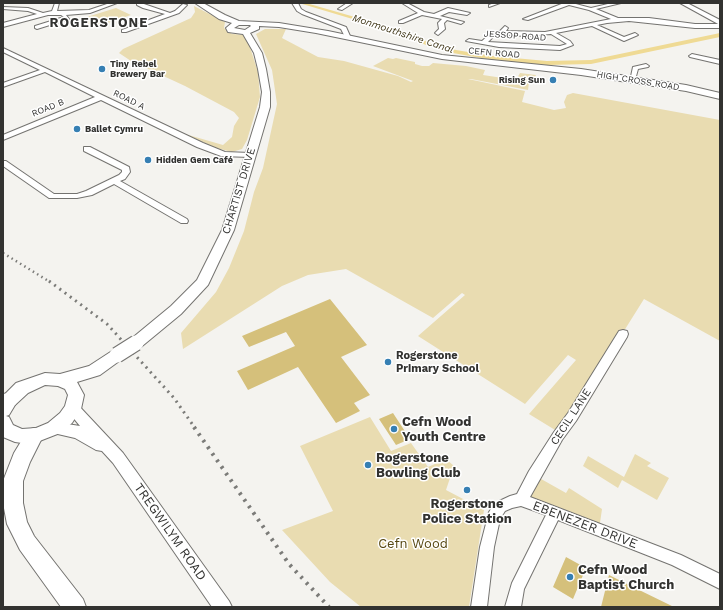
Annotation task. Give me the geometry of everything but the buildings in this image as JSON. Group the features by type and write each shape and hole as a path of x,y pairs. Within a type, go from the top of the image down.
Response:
{"main road":[{"name":"CEFN ROAD","path":"198,3 222,17 246,26 279,25 338,34 361,40"},
{"name":"CHARTIST DRIVE","path":"5,404 22,388 33,383 45,380 60,380 94,371 136,343 176,310 203,282 228,230 265,107 266,92 262,69 258,53 246,26"},
{"name":"CEFN ROAD","path":"338,34 459,60 556,69"},
{"name":"HIGH CROSS ROAD","path":"556,69 686,88 720,96"},
{"name":"CHARTIST DRIVE","path":"17,437 54,428 66,418 74,402 94,371"},
{"path":"60,380 71,385 74,402"},
{"path":"3,422 6,430 17,437 21,459 13,481 13,503 17,524 27,543 75,607"}],"street":[{"path":"54,13 57,3"},
{"path":"3,25 43,14 64,14 90,11 115,3"},
{"path":"139,3 145,7 169,14"},
{"path":"295,3 299,10 304,13 340,26 338,34"},
{"path":"340,9 351,3"},
{"path":"404,3 422,13 460,21"},
{"path":"491,6 498,3"},
{"path":"526,19 567,3 591,9 617,20"},
{"path":"591,9 619,3"},
{"path":"683,3 720,24"},
{"path":"124,31 177,12 185,5"},
{"path":"3,8 28,10 43,14"},
{"path":"435,16 448,10 467,13"},
{"path":"401,22 422,13"},
{"path":"37,27 66,18 64,14"},
{"path":"438,33 442,29 441,23 446,19"},
{"path":"484,43 492,35 502,32 532,35 552,33 617,20 649,20 695,26 720,24"},
{"path":"592,24 624,39 635,36"},
{"path":"502,32 508,26"},
{"name":"JESSOP ROAD","path":"469,41 560,48 568,47 570,43 552,33"},
{"name":"ROAD A","path":"4,51 214,151 224,154 250,155"},
{"path":"692,56 720,62"},
{"path":"632,80 635,68 646,66"},
{"path":"3,85 46,70"},
{"name":"ROAD B","path":"3,138 101,97"},
{"path":"3,163 52,196 62,197 89,193 122,177 126,172 126,169 87,149"},
{"path":"114,181 184,221"},
{"name":"CECIL LANE","path":"521,500 538,468 572,417 623,334"},
{"name":"TREGWILYM ROAD","path":"74,402 118,458 223,607"},
{"name":"TREGWILYM ROAD","path":"54,428 78,432 95,441 118,458"},
{"name":"EBENEZER DRIVE","path":"479,607 487,547 494,517 500,507 510,502 521,500 681,562 720,582"},
{"path":"513,607 517,588 555,512"}],"green space":[{"path":"194,6 225,22 224,28 232,34 246,35 258,72 260,97 247,140 242,149 232,152 216,148 185,134 223,145 232,137 234,126 239,118 234,112 185,86 131,61 119,53 123,49 191,18 195,12"},
{"path":"116,8 131,15 96,27 77,20"},
{"path":"265,29 286,29 282,38 318,57 344,61 398,76 411,82 413,81 373,66 388,58 396,58 415,62 415,64 422,66 429,66 433,63 466,66 485,70 483,75 516,80 520,73 536,75 533,82 529,82 528,90 468,79 525,91 522,102 554,110 566,108 564,102 567,95 573,93 720,120 720,341 644,299 560,433 529,414 576,360 568,355 525,404 418,336 465,295 462,293 433,318 346,269 308,275 282,286 183,349 181,333 216,292 229,268 244,231 254,192 263,168 277,104 272,70 256,34"},
{"name":"Cefn Wood","path":"370,417 391,451 411,443 428,467 446,459 454,466 446,490 484,510 469,607 361,607 330,582 282,530 333,511 300,446"},
{"path":"635,454 651,463 647,466 669,478 657,500 622,480 618,488 583,466 588,456 624,477"},
{"path":"534,475 566,493 569,488 602,509 599,530 524,495"}],"waterway":[{"name":"Monmouthshire Canal","path":"301,3 398,31 428,44 455,52 492,58 547,63 591,62 720,35"}],"railway":[{"path":"3,253 50,282"},
{"path":"49,281 107,324 174,398 195,428"},
{"path":"194,427 289,564 329,607"}],"place":[{"name":"Tiny Rebel Brewery Bar","path":"102,69"},
{"name":"Rising Sun","path":"553,80"},
{"name":"Ballet Cymru","path":"77,129"},
{"name":"Hidden Gem Café","path":"148,160"},
{"name":"Rogerstone Primary School","path":"388,362"},
{"name":"Cefn Wood Youth Centre","path":"394,429"},
{"name":"Rogerstone Bowling Club","path":"368,465"},
{"name":"Rogerstone Police Station","path":"467,490"},
{"name":"Cefn Wood Baptist Church","path":"570,577"}],"district":[{"name":"ROGERSTONE","path":"99,23"}]}
